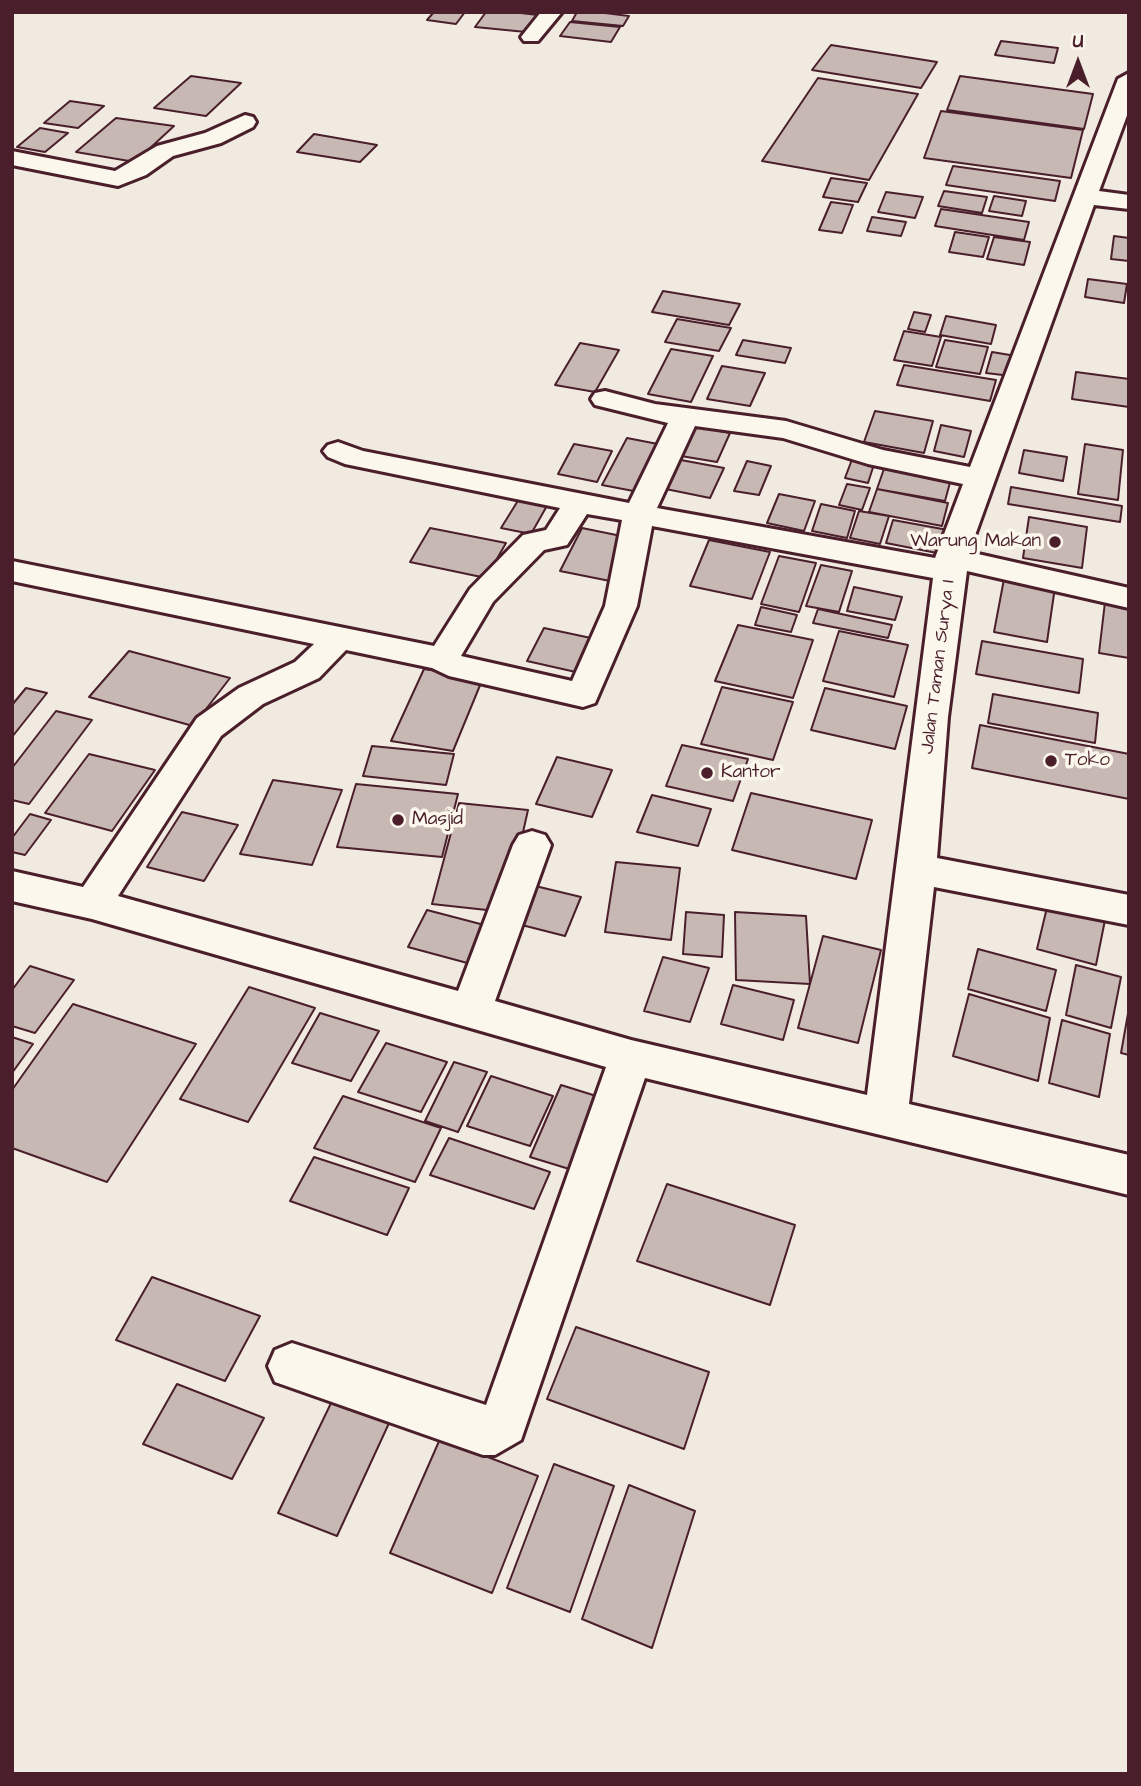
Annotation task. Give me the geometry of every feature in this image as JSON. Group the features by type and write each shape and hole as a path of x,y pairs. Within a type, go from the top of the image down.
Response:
{"street":[{"path":"531,37 552,12"},
{"name":"Jalan Taman Surya I","path":"886,1116 951,564 978,478 1129,79"},
{"path":"12,158 118,179 138,170 165,151 213,138 245,122"},
{"path":"1084,195 1129,202"},
{"path":"605,399 653,412 786,430 878,458 978,478"},
{"path":"12,571 443,659 449,665 578,695 586,693 621,606 639,513 685,417"},
{"path":"338,451 355,458 579,503 951,564 1129,598"},
{"path":"443,659 481,596 534,542 556,538 579,503"},
{"path":"92,904 209,727 251,696 307,670 340,637"},
{"path":"471,1010 532,845"},
{"path":"917,869 1129,910"},
{"path":"12,886 92,904 631,1057 1129,1175"},
{"path":"292,1366 484,1430 495,1430 504,1423 631,1057"}],"building":[{"path":"434,12 465,12 456,24 427,20"},
{"path":"486,12 538,15 526,32 475,27"},
{"path":"577,12 629,16 623,26 572,21"},
{"path":"570,22 620,27 611,42 560,36"},
{"path":"1001,41 1058,48 1054,63 995,55"},
{"path":"831,45 937,62 921,88 812,70"},
{"path":"191,76 241,83 206,116 154,108"},
{"path":"960,76 1093,94 1084,129 947,110"},
{"path":"818,78 918,94 869,180 762,161"},
{"path":"70,101 104,106 78,128 44,123"},
{"path":"941,111 1083,130 1071,178 924,158"},
{"path":"116,118 174,126 135,162 76,152"},
{"path":"40,128 68,133 45,152 17,147"},
{"path":"314,134 377,145 360,162 297,152"},
{"path":"953,166 1060,181 1055,201 946,185"},
{"path":"831,178 867,183 858,202 823,197"},
{"path":"944,191 987,197 982,213 938,206"},
{"path":"886,192 923,197 915,218 878,212"},
{"path":"994,196 1026,201 1022,216 989,211"},
{"path":"831,202 853,205 842,233 819,230"},
{"path":"941,209 1029,222 1024,240 935,226"},
{"path":"872,217 906,222 901,236 867,231"},
{"path":"955,232 989,237 983,257 949,252"},
{"path":"1114,236 1129,238 1129,261 1111,259"},
{"path":"994,237 1030,242 1024,265 987,259"},
{"path":"1088,279 1127,284 1124,303 1085,297"},
{"path":"663,291 740,304 729,325 652,312"},
{"path":"914,312 931,315 925,332 908,329"},
{"path":"946,316 996,325 991,344 940,335"},
{"path":"677,319 731,328 719,351 665,342"},
{"path":"904,331 941,337 932,366 894,360"},
{"path":"743,340 791,348 785,363 736,355"},
{"path":"945,340 988,347 980,374 936,367"},
{"path":"580,343 619,350 595,392 555,385"},
{"path":"671,349 713,356 691,402 648,394"},
{"path":"992,352 1016,356 1011,376 986,373"},
{"path":"904,365 996,380 990,401 897,385"},
{"path":"722,366 765,373 750,406 707,399"},
{"path":"1076,372 1129,379 1129,407 1072,399"},
{"path":"875,411 933,421 924,453 864,442"},
{"path":"688,425 730,433 717,462 675,455"},
{"path":"941,425 971,431 964,457 934,451"},
{"path":"627,438 668,446 644,493 602,485"},
{"path":"574,444 612,451 597,482 558,474"},
{"path":"1085,444 1123,450 1118,500 1078,494"},
{"path":"1024,450 1067,457 1063,481 1019,473"},
{"path":"854,454 876,458 868,483 845,478"},
{"path":"670,458 724,468 710,498 656,487"},
{"path":"747,461 771,466 759,495 734,491"},
{"path":"886,463 952,475 945,501 877,489"},
{"path":"847,484 870,488 862,510 839,505"},
{"path":"1011,487 1122,506 1120,522 1008,504"},
{"path":"877,489 948,503 942,526 869,512"},
{"path":"779,494 815,501 804,531 767,523"},
{"path":"519,499 548,504 531,534 501,528"},
{"path":"821,504 855,511 847,538 812,531"},
{"path":"859,511 889,516 880,544 850,538"},
{"name":"Warung Makan","path":"1029,517 1087,527 1082,568 1023,558"},
{"path":"893,520 948,530 942,554 886,543"},
{"path":"430,528 506,543 486,578 410,562"},
{"path":"582,528 631,538 610,581 560,571"},
{"path":"709,540 770,552 752,599 690,586"},
{"path":"779,556 816,563 799,612 761,604"},
{"path":"821,565 852,571 839,612 806,606"},
{"path":"1004,579 1055,587 1047,642 994,632"},
{"path":"854,587 902,597 895,620 847,611"},
{"path":"1105,602 1129,606 1129,658 1099,653"},
{"path":"761,607 797,615 791,632 755,625"},
{"path":"818,609 892,625 888,638 813,623"},
{"path":"738,625 813,640 793,698 715,681"},
{"path":"544,628 605,641 589,675 527,661"},
{"path":"839,631 908,645 894,697 823,681"},
{"path":"982,641 1083,659 1079,693 976,674"},
{"path":"129,651 230,678 193,726 89,697"},
{"path":"424,669 483,678 453,751 391,741"},
{"path":"722,687 793,702 773,760 701,744"},
{"path":"26,688 47,693 12,737 12,705"},
{"path":"825,688 907,706 895,749 811,730"},
{"path":"993,694 1098,713 1095,743 988,723"},
{"path":"56,711 92,720 29,804 12,800 12,768"},
{"name":"Toko","path":"980,725 1129,754 1129,799 972,768"},
{"name":"Kantor","path":"682,745 748,759 733,801 666,786"},
{"path":"372,746 454,754 446,785 363,776"},
{"path":"89,754 155,770 112,831 45,813"},
{"path":"557,757 612,770 592,817 536,804"},
{"path":"273,780 342,790 312,865 240,854"},
{"name":"Masjid","path":"356,784 458,794 442,857 337,847"},
{"path":"751,793 872,820 856,879 732,850"},
{"path":"652,795 711,809 698,846 637,832"},
{"path":"459,803 528,810 505,912 432,904"},
{"path":"182,812 238,825 204,881 147,867"},
{"path":"30,814 51,820 25,855 12,852 12,838"},
{"path":"616,862 680,868 671,940 605,932"},
{"path":"527,884 581,897 565,936 510,922"},
{"path":"1050,895 1107,910 1096,965 1037,949"},
{"path":"427,910 488,926 471,964 408,947"},
{"path":"686,912 724,915 722,957 683,954"},
{"path":"735,912 806,916 810,984 736,980"},
{"path":"823,936 881,950 858,1043 798,1028"},
{"path":"978,949 1056,970 1046,1011 968,989"},
{"path":"663,957 709,968 690,1022 644,1011"},
{"path":"1076,965 1121,977 1111,1028 1066,1015"},
{"path":"30,966 74,980 35,1033 12,1026 12,990"},
{"path":"733,985 794,1000 783,1040 721,1024"},
{"path":"249,987 315,1008 248,1122 180,1099"},
{"path":"969,994 1050,1018 1038,1081 953,1056"},
{"path":"73,1004 196,1044 107,1182 12,1148 12,1090"},
{"path":"1129,1008 1129,1055 1121,1053"},
{"path":"320,1013 379,1031 351,1081 292,1063"},
{"path":"1062,1020 1110,1034 1099,1097 1049,1083"},
{"path":"12,1037 33,1044 12,1073"},
{"path":"386,1043 447,1062 421,1112 358,1092"},
{"path":"454,1062 487,1072 458,1132 425,1121"},
{"path":"491,1076 553,1096 530,1146 467,1126"},
{"path":"561,1085 609,1100 579,1172 530,1157"},
{"path":"343,1096 441,1128 415,1182 314,1148"},
{"path":"449,1138 550,1172 534,1209 430,1175"},
{"path":"314,1157 409,1188 387,1235 290,1201"},
{"path":"667,1184 795,1225 770,1305 637,1261"},
{"path":"152,1277 260,1316 225,1381 116,1340"},
{"path":"576,1327 709,1372 684,1449 547,1399"},
{"path":"177,1384 264,1418 232,1479 143,1444"},
{"path":"333,1399 390,1421 337,1536 278,1513"},
{"path":"440,1439 538,1476 492,1593 390,1553"},
{"path":"554,1464 614,1486 570,1612 507,1588"},
{"path":"629,1485 695,1511 652,1648 582,1619"}],"place":[{"name":"Warung Makan","path":"1055,542"},
{"name":"Toko","path":"1051,761"},
{"name":"Kantor","path":"707,773"},
{"name":"Masjid","path":"398,820"}]}
